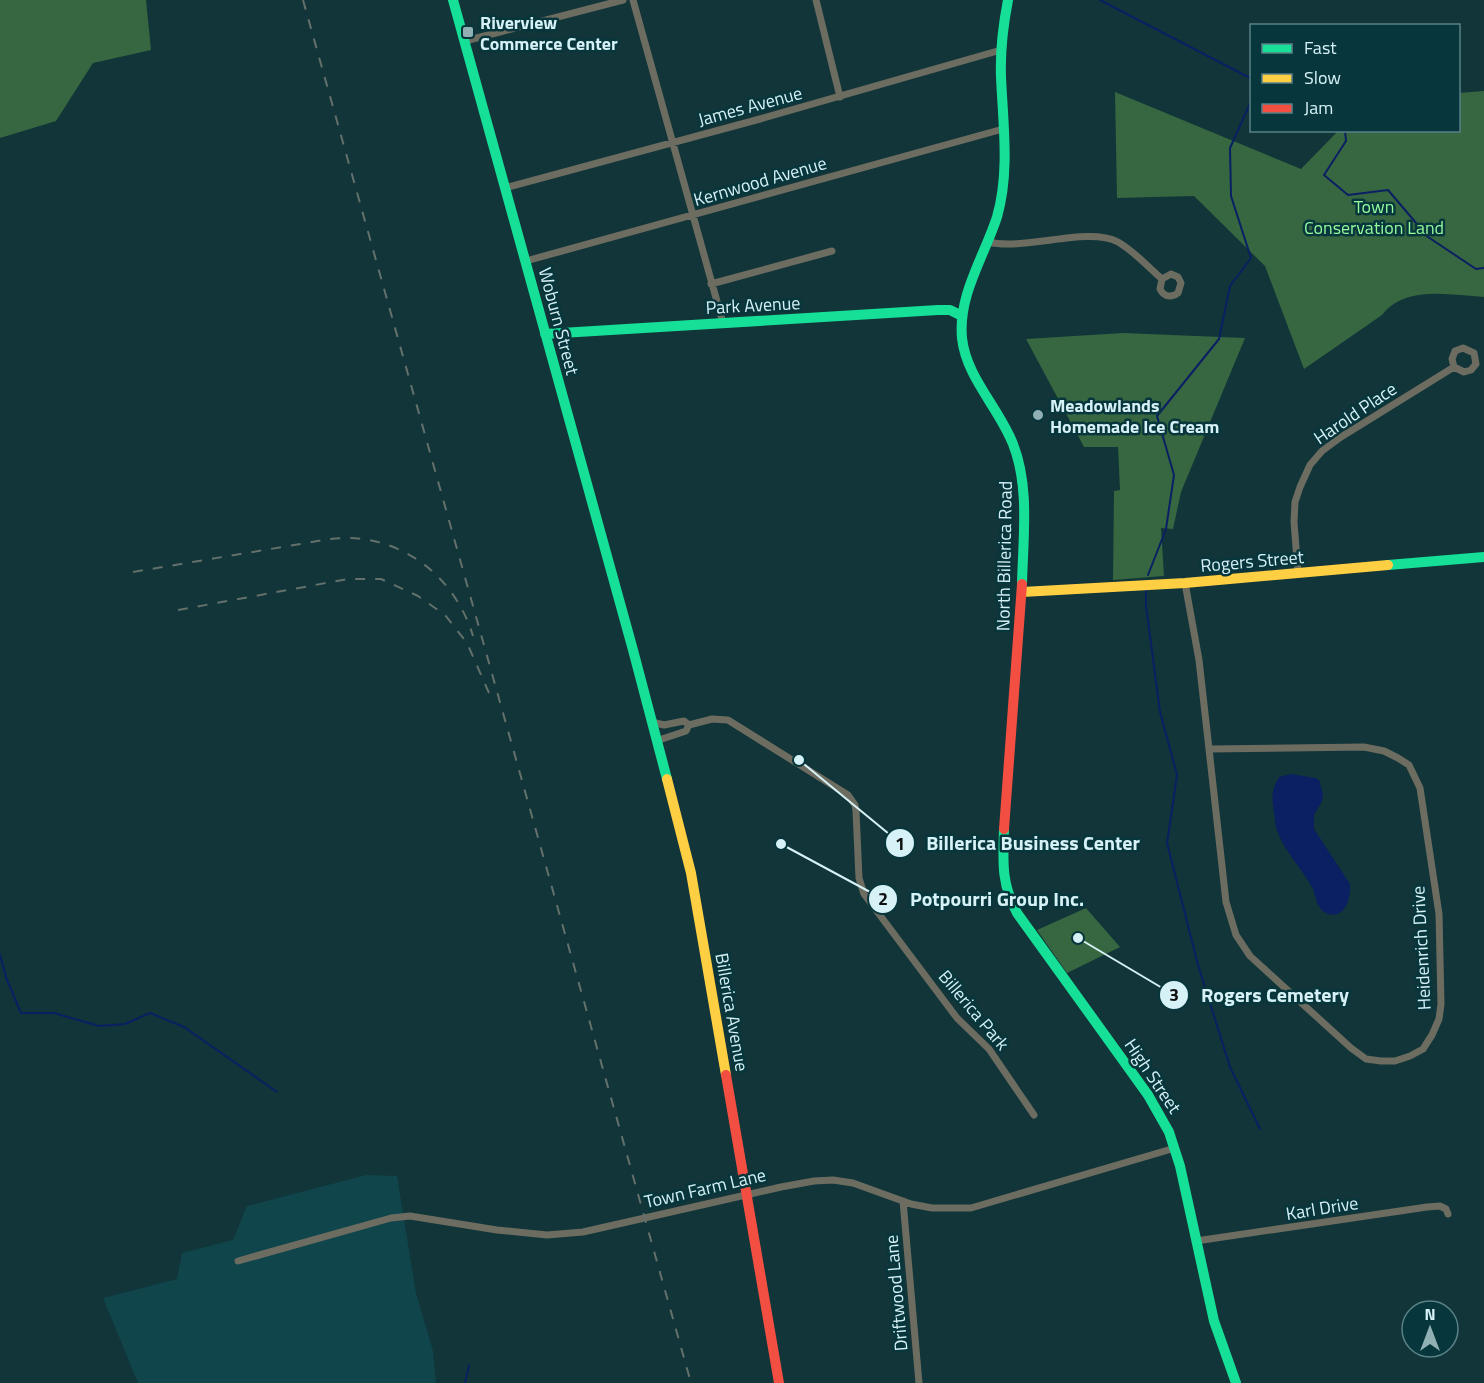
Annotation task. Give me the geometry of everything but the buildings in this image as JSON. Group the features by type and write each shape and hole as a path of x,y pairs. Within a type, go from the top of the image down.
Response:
{"main road":[{"name":"Woburn Street","path":"453,0 633,650"},
{"name":"North Billerica Road","path":"1004,882 1005,829 1022,592 1022,467 1011,436 969,364 962,335 962,316 998,216 1002,195 1001,50 1003,20 1008,0"},
{"name":"Park Avenue","path":"545,334 938,310 950,310 962,316"},
{"name":"Rogers Street","path":"1022,592 1185,583 1484,557"},
{"name":"Billerica Avenue","path":"633,650 690,873 779,1383"},
{"name":"High Street","path":"1004,882 1010,898 1031,932 1165,1121 1183,1178 1214,1325 1236,1383"}],"street":[{"path":"465,41 623,0"},
{"path":"633,0 723,323"},
{"path":"816,0 840,97"},
{"name":"James Avenue","path":"506,188 840,97 1001,50"},
{"name":"Kernwood Avenue","path":"526,261 1003,129"},
{"path":"988,242 1012,244 1091,237 1106,238 1125,246 1162,279"},
{"path":"711,284 832,251"},
{"name":"Harold Place","path":"1298,573 1294,522 1295,502 1310,465 1322,451 1341,437 1454,367"},
{"name":"Heidenrich Drive","path":"1185,583 1199,660 1226,902 1236,935 1250,956 1366,1059 1395,1060 1423,1049 1432,1035 1440,1011 1438,914 1420,788 1409,765 1384,751 1364,747 1209,749"},
{"name":"Billerica Park","path":"656,741 686,731 689,725 712,719 728,720 848,795 855,805 860,878 864,894 957,1018 989,1049 1034,1115"},
{"name":"Billerica Park","path":"652,722 664,725 684,721 689,725"},
{"name":"Town Farm Lane","path":"238,1261 391,1218 410,1216 497,1230 547,1235 583,1232 746,1194 814,1181 833,1180 853,1183 903,1201 932,1208 971,1208 1175,1148"},
{"name":"Driftwood Lane","path":"903,1201 919,1383"},
{"name":"Karl Drive","path":"1196,1241 1427,1207 1440,1206 1446,1209 1448,1214"}],"shaded area":[{"path":"1291,774 1319,780 1323,794 1322,801 1314,815 1314,829 1350,884 1346,907 1338,914 1326,913 1321,909 1313,889 1284,846 1276,828 1273,790 1279,777"},
{"path":"366,1175 397,1176 416,1293 433,1351 436,1383 138,1383 103,1298 177,1279 182,1253 233,1240 247,1206"}],"green space":[{"path":"0,0 146,0 151,50 93,63 56,121 0,138"},
{"name":"Town Conservation Land","path":"1484,91 1484,297 1429,294 1403,299 1304,369 1265,266 1194,196 1117,198 1115,92 1301,169 1337,132 1460,132 1460,93"},
{"path":"1123,333 1245,338 1181,492 1173,529 1161,528 1164,576 1113,580 1114,491 1120,490 1118,447 1084,447 1026,339"},
{"path":"1086,908 1120,947 1067,973 1037,930"}],"waterway":[{"path":"1100,0 1250,78"},
{"path":"1148,575 1166,529 1174,475 1157,416 1219,339 1230,286 1251,258 1231,196 1230,148 1250,103"},
{"path":"1345,132 1346,141 1324,175 1348,195 1388,190 1428,237 1476,269 1484,268"},
{"path":"1146,590 1146,606 1160,712 1177,775 1167,843 1198,965 1230,1067 1260,1129"},
{"path":"0,955 7,980 21,1013 54,1013 99,1026 125,1024 150,1013 184,1027 277,1092"},
{"path":"465,1383 469,1365"}],"railway":[{"path":"303,0 691,1383"},
{"path":"133,572 330,539 354,538 378,542 419,561 437,576 452,593 464,613 473,636"},
{"path":"178,610 348,579 381,579 418,596 445,615 467,643 489,693"}],"traffic: fast":[{"path":"453,0 667,779"},
{"path":"1008,0 1001,58 1005,147 1001,200 992,232 968,291 962,322 962,338 970,366 1007,431 1018,460 1024,495 1022,584"},
{"path":"545,334 938,310 950,310 962,316"},
{"path":"1388,565 1484,557"},
{"path":"1004,829 1003,862 1006,882 1017,913 1148,1095 1169,1132 1180,1166 1214,1321 1236,1383"}],"traffic: slow":[{"path":"1022,592 1185,583 1388,565"},
{"path":"667,779 691,873 726,1075"}],"traffic: jam":[{"path":"1004,829 1022,584"},
{"path":"726,1075 779,1383"}],"place":[{"name":"Riverview Commerce Center","path":"468,32"},
{"name":"Meadowlands Homemade Ice Cream","path":"1038,415"},
{"name":"Billerica Business Center","path":"799,760"},
{"name":"Potpourri Group Inc.","path":"781,844"},
{"name":"Rogers Cemetery","path":"1078,938"}]}
